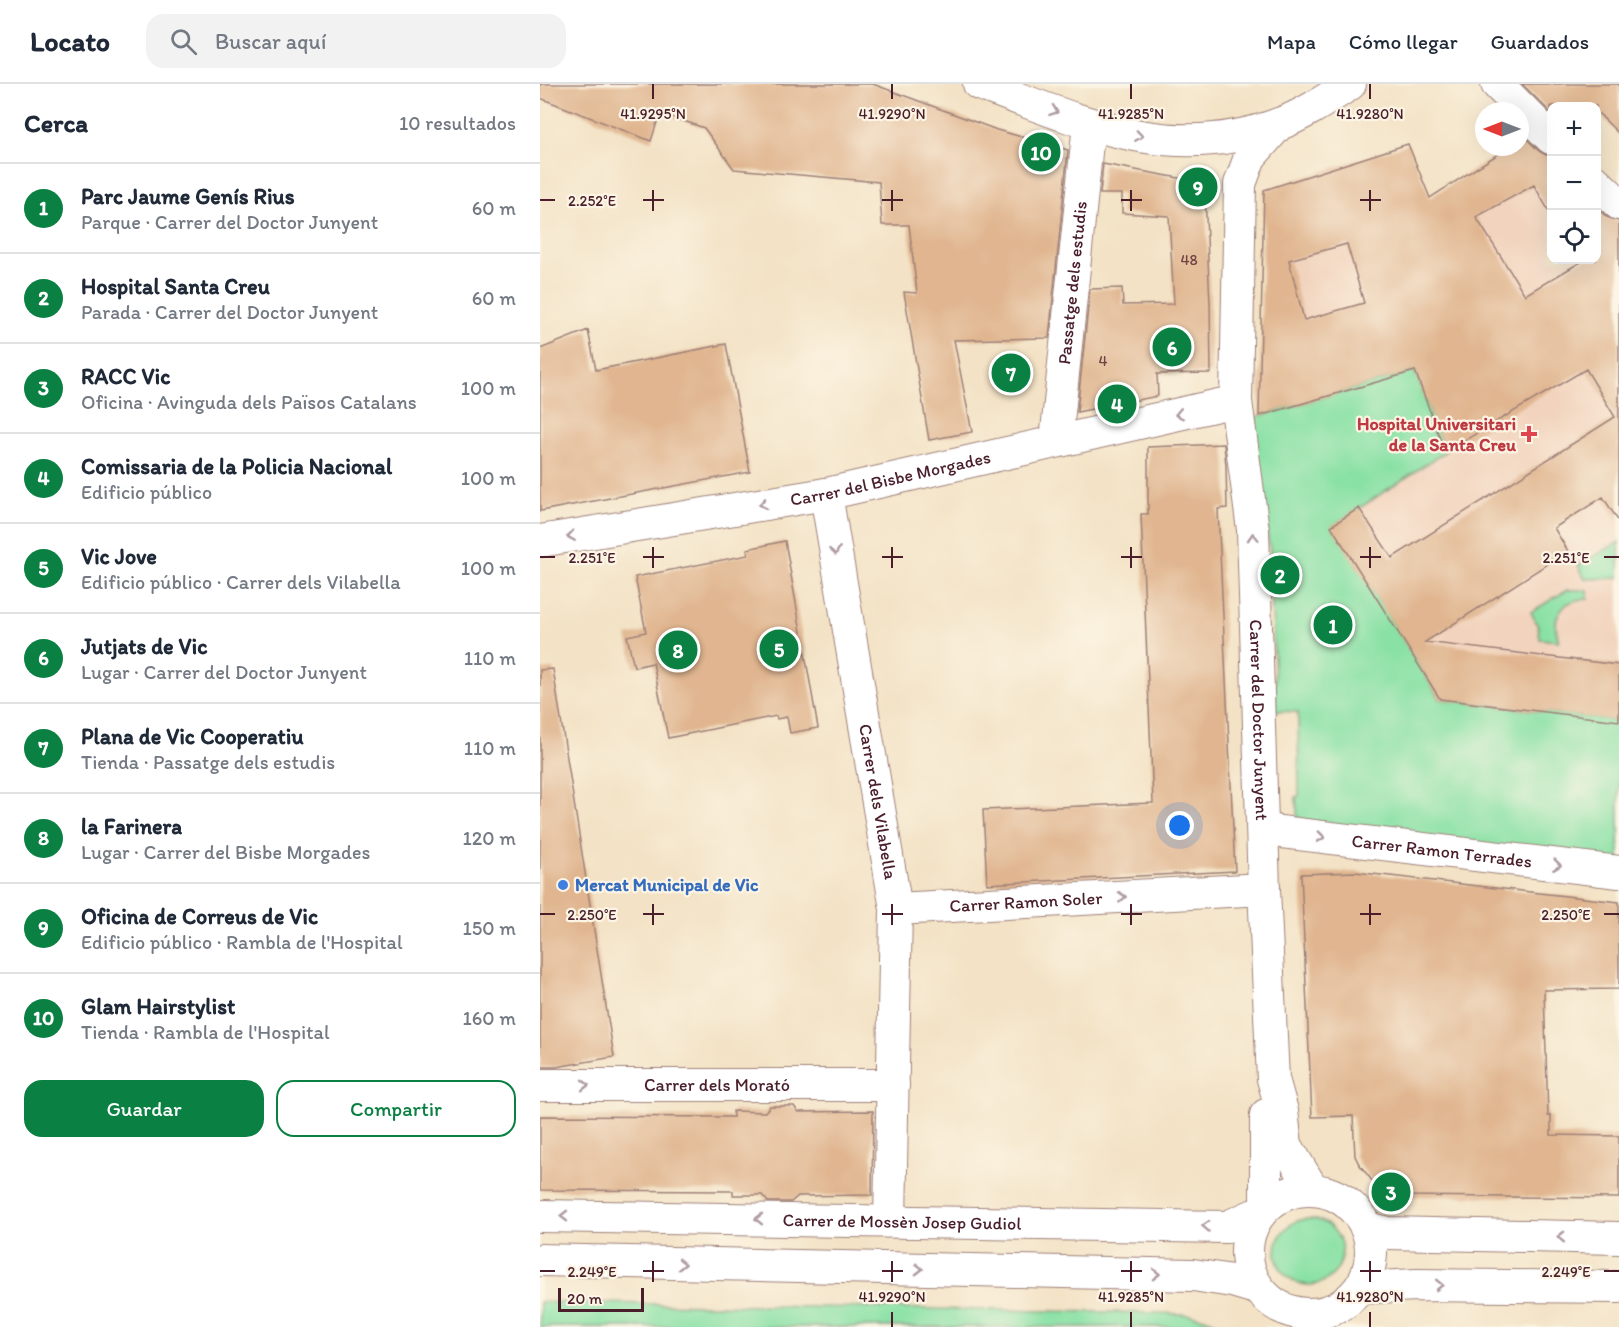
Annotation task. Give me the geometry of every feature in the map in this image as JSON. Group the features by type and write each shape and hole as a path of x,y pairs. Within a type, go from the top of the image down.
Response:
{"street":[{"path":"979,84 1123,134 1156,139 1190,140 1225,139 1279,124 1316,106 1342,86"},
{"path":"1497,84 1547,134"},
{"name":"Passatge dels estudis","path":"1056,441 1089,124"},
{"path":"1190,140 1221,162 1240,184 1250,157 1279,124"},
{"name":"Carrer del Doctor Junyent","path":"1240,184 1236,401 1253,530 1264,889 1273,1078 1282,1111 1286,1145 1313,1190"},
{"path":"1601,187 1619,204"},
{"name":"Carrer del Bisbe Morgades","path":"540,541 826,494 1236,401"},
{"name":"Carrer dels Vilabella","path":"826,494 896,909 890,1221"},
{"name":"Carrer Ramon Terrades","path":"1263,830 1619,872"},
{"name":"Carrer Ramon Soler","path":"896,909 1264,889"},
{"name":"Carrer del Doctor Junyent","path":"1264,1210 1266,1109 1273,1078"},
{"name":"Carrer dels Morató","path":"540,1085 893,1085"},
{"path":"1313,1190 1330,1194 1345,1202 1358,1214 1366,1228 1370,1244 1371,1259 1367,1275 1338,1318 1320,1313 1294,1312 1271,1301 1259,1289 1252,1277 1247,1250 1254,1224 1264,1210 1280,1197 1296,1191 1313,1190"},
{"name":"Carrer de Mossèn Josep Gudiol","path":"540,1216 1227,1227 1264,1210"},
{"path":"1366,1228 1388,1233 1619,1238"},
{"path":"540,1260 1193,1275 1232,1281 1259,1289"},
{"path":"1360,1288 1416,1284 1619,1287"}],"shaded area":[{"name":"Hospital Universitari de la Santa Creu","path":"1537,129 1547,140 1547,264 1601,264 1601,196 1619,216 1619,721 1439,699 1331,526 1445,452 1259,416 1264,190 1408,144 1430,197 1495,156 1529,156 1529,134"}],"green space":[{"path":"1415,371 1445,452 1332,526 1440,699 1619,721 1619,863 1298,825 1296,797 1299,796 1298,712 1276,711 1270,551 1249,419"},
{"path":"1619,542 1619,578 1585,579 1578,565"},
{"path":"1567,590 1588,590 1588,599 1571,602 1560,611 1556,624 1559,641 1540,639 1538,626 1531,612"},
{"path":"1309,1219 1322,1222 1332,1229 1339,1239 1342,1252 1339,1265 1332,1275 1322,1282 1309,1285 1296,1282 1286,1275 1279,1265 1276,1252 1279,1239 1286,1229 1296,1222"},
{"path":"540,1302 1161,1313 1201,1317 1223,1327 540,1327"}],"building":[{"path":"540,84 873,84 997,130 1068,150 1049,338 954,340 972,432 929,440 904,292 917,293 909,225 882,225 879,182 734,169 704,128 660,113 651,141 540,98"},
{"path":"1522,84 1619,84 1619,134 1601,116 1601,102 1547,102 1547,109"},
{"name":"Hospital Universitari de la Santa Creu","path":"1529,141 1547,155 1547,208 1534,185 1476,217 1525,295 1577,264 1601,264 1601,212 1607,217 1619,221 1619,522 1603,497 1554,528 1568,551 1425,642 1619,665 1619,721 1440,699 1331,526 1359,508 1392,558 1615,417 1586,369 1445,452 1415,371 1259,416 1264,190 1408,144 1430,198 1495,156 1529,156","holes":["1347,244 1364,303 1304,320 1289,260"]},
{"path":"1103,164 1190,180 1205,195 1211,373 1157,374 1158,396 1077,412 1090,289 1122,288 1123,305 1174,304 1169,216 1122,213 1122,194 1100,194"},
{"path":"588,330 596,370 726,344 750,472 540,511 540,349"},
{"path":"1224,444 1227,508 1218,509 1235,871 987,884 983,810 1153,803 1141,514 1148,514 1148,447"},
{"path":"785,541 818,728 790,733 787,717 777,719 776,716 668,738 653,663 634,667 627,636 646,632 635,577 748,555 747,549"},
{"name":"Mercat Municipal de Vic","path":"553,669 614,1057 556,1067 540,1067 540,670"},
{"path":"1355,872 1619,902 1619,989 1544,990 1548,1116 1551,1116 1551,1135 1619,1136 1619,1198 1400,1196 1382,1190 1359,1164 1355,1156 1353,1116 1312,1117 1301,874"},
{"path":"770,1106 794,1106 798,1112 873,1111 872,1195 798,1196 791,1202 768,1202 762,1195 733,1195 733,1191 540,1190 540,1116 733,1117 733,1111 765,1112"}],"place":[{"name":"Glam Hairstylist","path":"1041,152"},
{"name":"Oficina de Correus de Vic","path":"1198,187"},
{"name":"Jutjats de Vic","path":"1172,347"},
{"name":"Plana de Vic Cooperatiu","path":"1011,373"},
{"name":"Comissaria de la Policia Nacional","path":"1117,404"},
{"name":"Hospital Universitari de la Santa Creu","path":"1529,434"},
{"name":"Hospital Santa Creu","path":"1280,575"},
{"name":"Parc Jaume Genís Rius","path":"1333,625"},
{"name":"Vic Jove","path":"779,649"},
{"name":"la Farinera","path":"678,650"},
{"name":"Mercat Municipal de Vic","path":"563,885"},
{"name":"RACC Vic","path":"1391,1192"}]}
